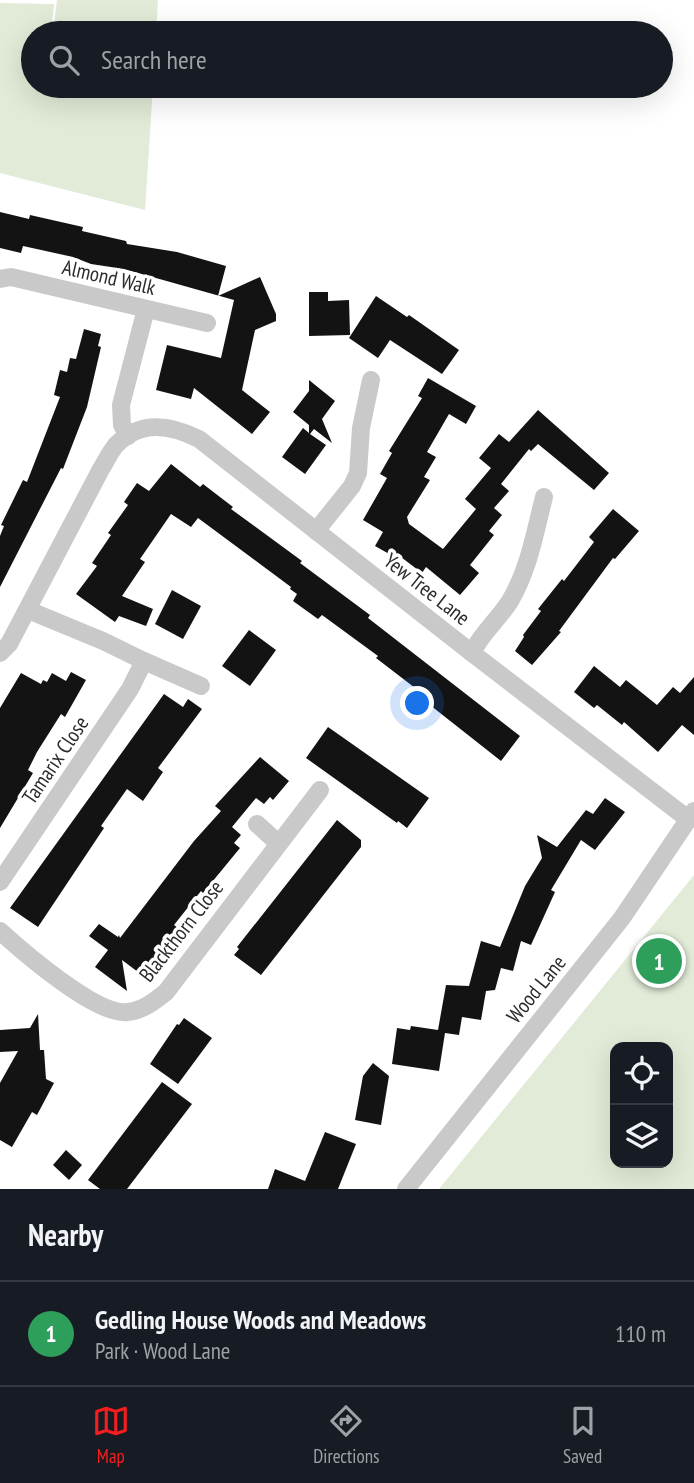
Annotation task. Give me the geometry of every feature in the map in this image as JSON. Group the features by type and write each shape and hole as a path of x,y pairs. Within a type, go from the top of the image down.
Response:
{"street":[{"name":"Almond Walk","path":"0,279 11,277 207,323"},
{"path":"0,653 9,645 116,445 128,436 122,425 121,405 146,309"},
{"path":"316,531 352,486 358,472 361,428 371,380"},
{"name":"Yew Tree Lane","path":"128,436 150,427 161,426 178,429 199,439 472,653 691,815"},
{"path":"472,653 511,598 528,560 544,497"},
{"path":"28,610 201,686"},
{"name":"Tamarix Close","path":"0,882 130,689 144,661"},
{"name":"Blackthorn Close","path":"0,931 71,989 114,1011 128,1012 150,1005 166,992 320,790"},
{"name":"Wood Lane","path":"406,1189 622,918 691,815"},
{"path":"257,824 278,843"}],"green space":[{"path":"57,0 158,0 157,21 54,21"},
{"path":"0,3 54,4 52,21 21,21 21,98 152,98 145,210 0,173"},
{"path":"694,875 694,1189 439,1189"}],"building":[{"path":"0,212 29,219 30,215 83,227 82,231 126,241 127,244 177,252 226,266 218,296 73,257 23,246 21,253 0,248"},
{"path":"260,277 276,314 276,321 255,330 242,390 270,412 252,434 194,388 191,399 156,390 167,345 221,358 234,300 219,296"},
{"path":"309,292 328,292 328,301 349,300 350,335 309,336"},
{"path":"376,296 459,350 442,374 390,340 378,358 349,338"},
{"path":"84,329 101,334 98,346 101,347 87,407 63,469 61,468 0,587 0,536 4,526 1,525 23,480 27,482 60,397 54,395 60,370 67,372 70,358 76,359"},
{"path":"428,378 476,406 466,424 449,414 427,452 436,457 424,477 430,480 407,517 409,524 443,549 476,509 465,499 491,468 479,458 499,434 509,442 538,410 609,473 594,490 538,444 531,451 529,449 501,484 509,491 494,508 502,515 489,531 494,535 470,565 479,573 460,595 426,567 422,573 393,551 391,555 375,546 383,532 363,520 387,478 380,474 392,453 389,451 422,398 418,396"},
{"path":"309,380 335,401 322,419 332,443 314,429 310,434 326,445 305,474 282,457 303,428 309,433 309,425 293,412 309,391"},
{"path":"171,464 200,487 203,484 233,507 231,509 302,561 300,563 370,615 368,618 520,736 501,761 416,694 419,691 376,658 378,656 322,615 318,619 293,601 297,594 291,587 198,518 191,527 171,514 140,559 145,562 122,596 153,609 146,626 119,616 115,622 76,594 97,566 92,563 111,535 108,533 128,505 124,502 137,483 149,491"},
{"path":"613,509 639,531 615,559 613,558 559,631 561,632 532,665 515,651 523,635 541,611 538,609 594,542 589,537"},
{"path":"172,590 201,606 183,639 155,624"},
{"path":"249,630 276,650 250,686 222,666"},
{"path":"594,666 620,687 626,680 657,705 673,687 680,693 694,677 694,735 682,725 658,752 624,722 622,725 597,705 594,708 574,692"},
{"path":"71,672 86,680 65,717 61,714 37,752 28,770 33,773 0,828 0,708 21,673 41,684 43,680 47,682 52,673 66,681"},
{"path":"164,694 183,707 188,699 202,709 158,768 163,772 143,801 127,789 38,927 10,908"},
{"path":"328,727 429,798 407,828 306,758"},
{"path":"260,757 289,781 273,800 270,797 264,804 256,798 232,827 241,835 234,843 240,848 174,925 178,928 142,975 122,960 127,991 95,967 108,950 89,936 99,924 120,938 194,841 221,811 215,806"},
{"path":"605,798 625,812 595,850 581,840 551,890 555,892 531,945 521,941 513,971 501,968 495,990 486,991 481,1020 462,1017 459,1035 445,1033 439,1071 392,1064 397,1028 410,1030 411,1026 438,1030 446,985 469,986 481,941 500,947 525,886 542,858 537,835 557,847 586,810 593,814"},
{"path":"337,820 361,840 361,847 261,975 234,955 239,949 237,947"},
{"path":"38,1014 40,1050 44,1050 46,1079 54,1083 37,1115 32,1112 12,1147 0,1140 0,1083 18,1051 0,1052 0,1030 30,1028"},
{"path":"184,1018 212,1038 178,1084 150,1064"},
{"path":"373,1063 389,1076 381,1125 355,1120 363,1076"},
{"path":"162,1082 192,1104 127,1189 100,1189 88,1180"},
{"path":"325,1132 356,1144 338,1189 268,1189 275,1169 305,1181"},
{"path":"66,1150 82,1165 69,1180 53,1165"}],"place":[{"name":"Gedling House Woods and Meadows","path":"659,961"}]}
